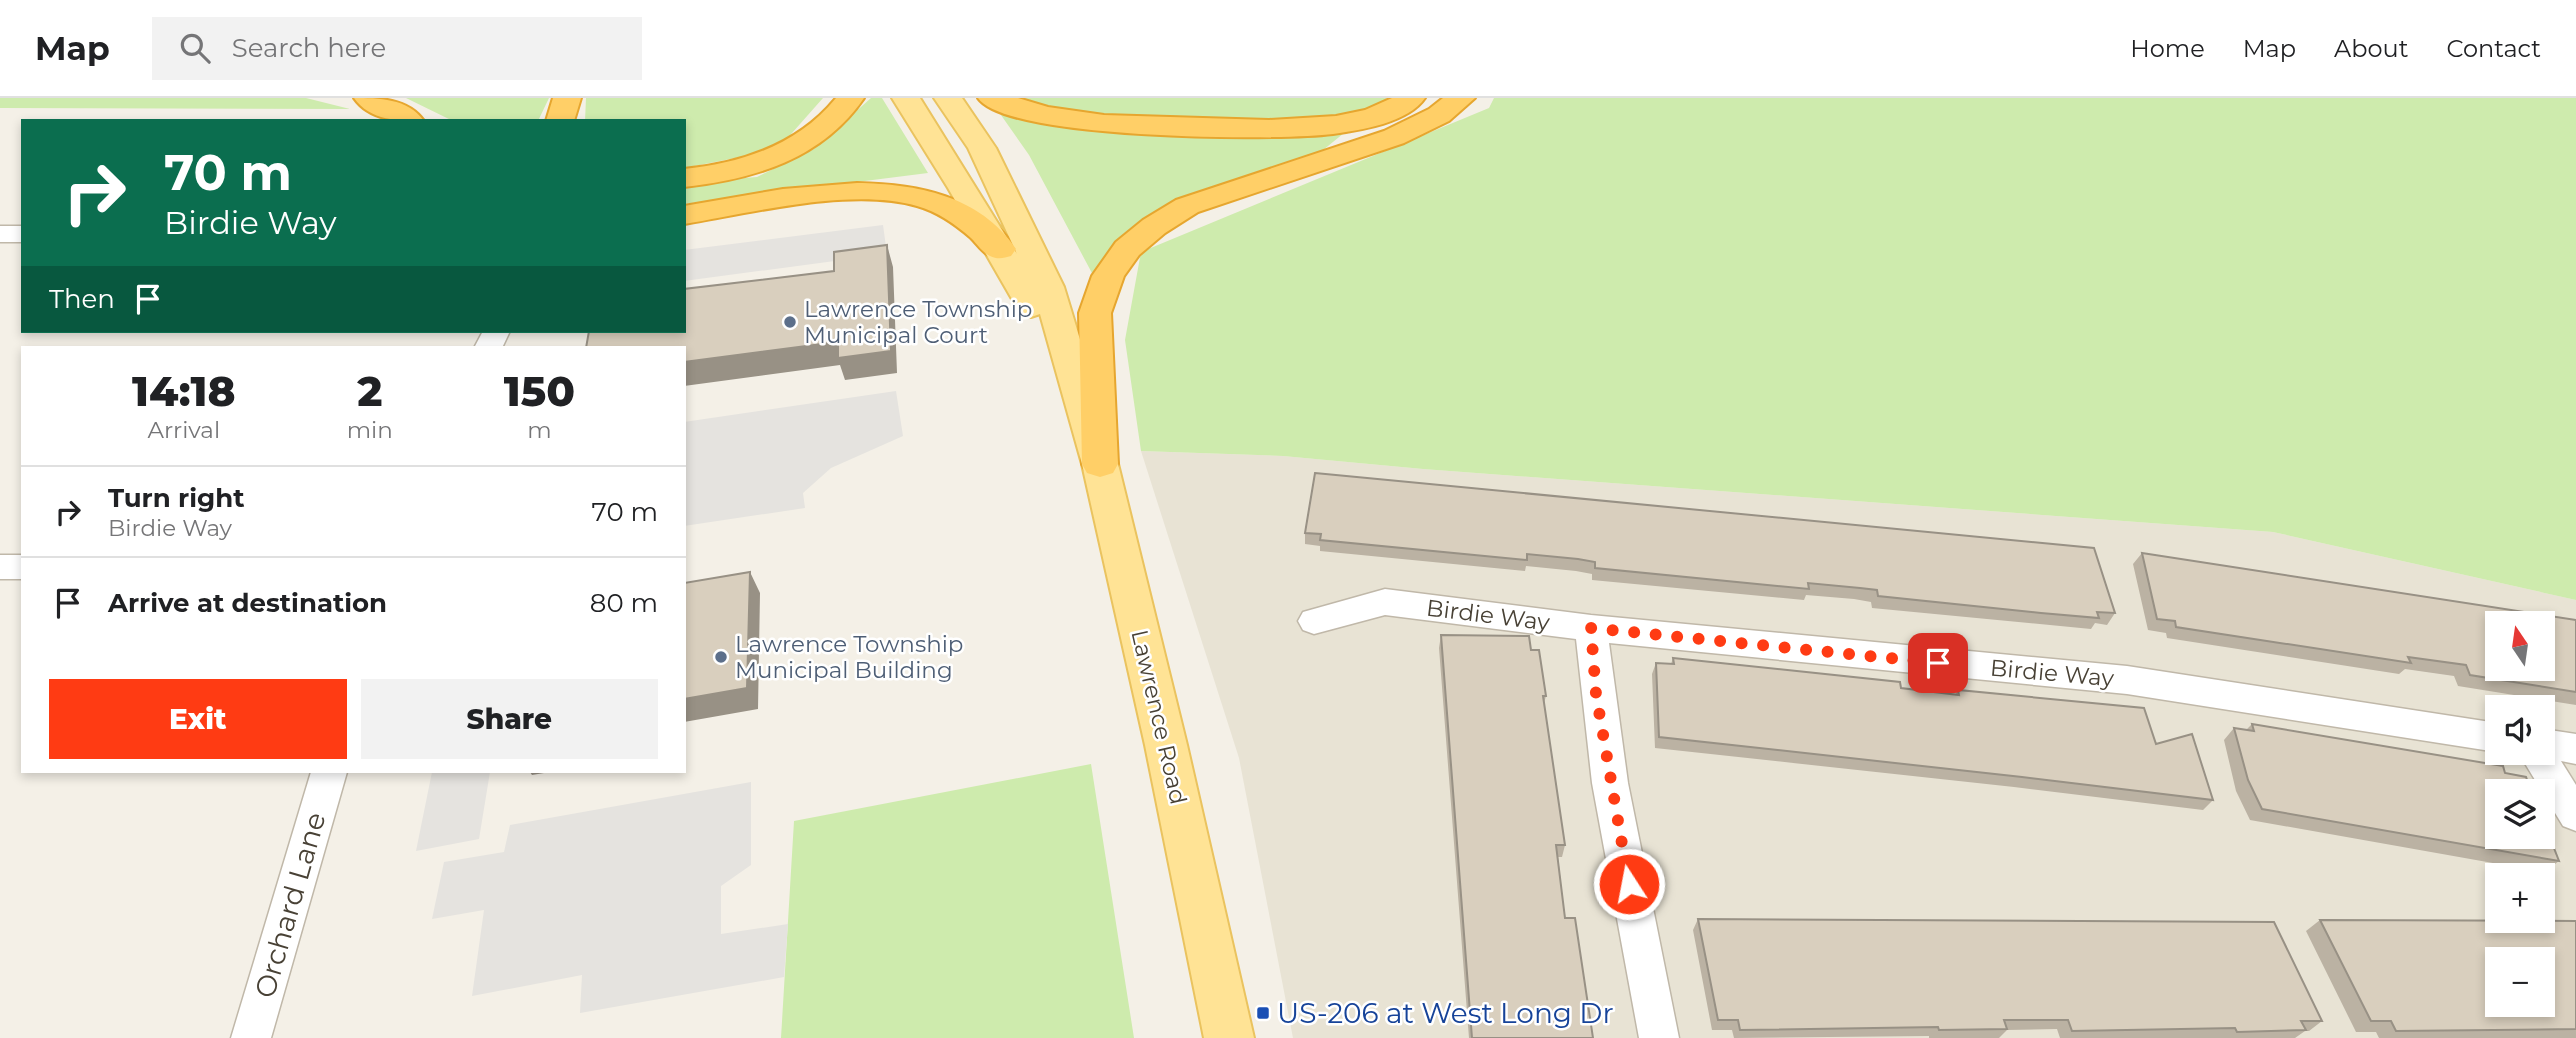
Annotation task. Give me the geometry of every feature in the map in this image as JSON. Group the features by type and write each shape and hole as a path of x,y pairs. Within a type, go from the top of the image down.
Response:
{"highway":[{"path":"368,98 406,119"},
{"path":"561,119 567,98"},
{"path":"686,178 741,168 801,144 838,117 850,98"},
{"path":"992,98 1029,111 1079,120 1181,127 1253,128 1317,127 1353,122 1392,110 1411,98"},
{"path":"1100,464 1095,313 1100,291 1110,270 1124,251 1160,221 1187,206 1394,137 1439,115 1461,98"},
{"path":"686,215 846,191 900,192 948,206 967,218 1000,249"}],"main road":[{"name":"Lawrence Road","path":"906,98 1000,249 1079,397"},
{"name":"Lawrence Road","path":"948,98 982,148 1048,287 1100,464 1169,758 1229,1038"}],"street":[{"path":"0,234 21,234"},
{"path":"0,567 21,567"},
{"name":"Birdie Way","path":"1314,621 1385,602 1591,628 2127,680 2485,736"},
{"path":"1591,628 1596,694 1614,806 1659,1038"},
{"path":"2555,746 2576,750"},
{"path":"2543,765 2576,815"},
{"name":"Orchard Lane","path":"251,1038 329,773"}],"shaded area":[{"path":"883,225 887,254 686,281 686,250"},
{"path":"896,391 903,436 831,468 803,493 805,508 686,526 686,422"},
{"path":"1141,451 1283,456 1423,469 2273,532 2576,600 2576,1038 1293,1038 1239,758"},
{"path":"432,773 490,773 479,839 416,851"},
{"path":"751,782 751,865 721,886 721,934 788,924 784,977 580,1013 582,975 472,996 484,910 432,919 444,862 504,852 510,825"}],"green space":[{"path":"0,98 306,98 350,109 0,108"},
{"path":"406,98 549,98 539,119 449,119"},
{"path":"586,98 823,98 777,150 686,168 686,119 585,119"},
{"path":"871,98 882,98 928,173 686,204 686,183 757,177 814,149"},
{"path":"989,98 1387,98 1317,155 1157,211 1093,275 1029,155"},
{"path":"1494,98 2576,98 2576,600 2273,532 1423,469 1283,456 1141,451 1125,340 1141,252 1489,108"},
{"path":"1091,764 1134,1038 781,1038 794,821"}],"building":[{"name":"Lawrence Township Municipal Court","path":"887,245 891,351 838,358 838,342 686,362 686,346 586,346 589,333 686,333 686,289 834,271 834,252"},
{"path":"1315,473 2094,548 2115,613 2097,612 2099,618 2041,613 1878,596 1877,590 1860,588 1808,583 1809,589 1595,568 1595,562 1578,559 1527,554 1527,560 1320,540 1321,534 1305,533"},
{"path":"2142,553 2518,611 2485,611 2485,677 2470,675 2466,665 2408,657 2411,663 2176,627 2175,621 2157,619"},
{"name":"Lawrence Township Municipal Building","path":"750,572 747,688 686,699 686,583"},
{"path":"2555,617 2576,620 2576,692 2507,681 2555,681"},
{"path":"1441,635 1529,636 1531,650 1539,650 1546,696 1543,696 1565,845 1556,845 1565,918 1575,918 1593,1038 1472,1038"},
{"path":"1673,658 1900,682 1901,688 1959,695 1958,690 2144,708 2156,744 2192,734 2213,800 1659,737 1656,663 1674,664"},
{"path":"2252,724 2503,766 2505,773 2527,779 2485,779 2485,848 2262,809 2248,780 2234,728 2254,731"},
{"path":"2490,849 2554,849 2559,861"},
{"path":"1698,919 2274,922 2322,1021 2301,1021 2306,1030 2237,1032 2235,1028 2072,1031 2068,1020 2004,1020 2007,1029 1939,1030 1938,1027 1740,1030 1738,1020 1718,1020"},
{"path":"2320,920 2485,921 2485,933 2555,933 2555,921 2576,921 2576,1029 2396,1031 2391,1021 2371,1021"}],"place":[{"name":"Lawrence Township Municipal Court","path":"790,322"},
{"name":"Lawrence Township Municipal Building","path":"721,657"},
{"name":"US-206 at West Long Dr","path":"1263,1013"}],"route":[{"path":"1629,884 1596,694 1591,628 1772,644 1938,663"}]}
